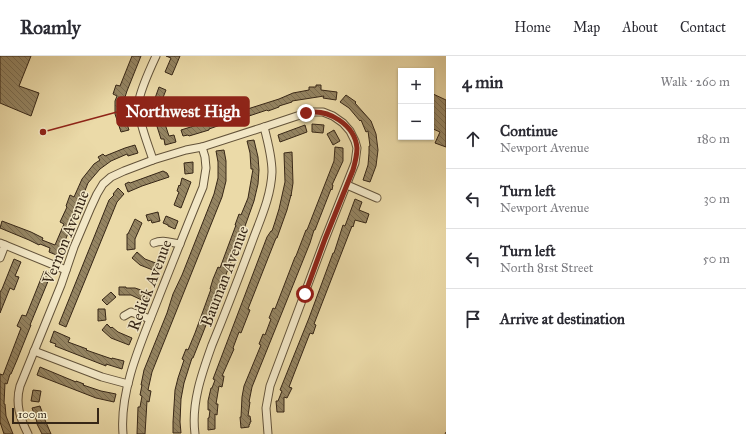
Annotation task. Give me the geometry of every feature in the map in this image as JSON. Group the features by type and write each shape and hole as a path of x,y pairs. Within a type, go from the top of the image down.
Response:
{"street":[{"path":"153,160 139,116 138,107 141,92 156,56"},
{"name":"Vernon Avenue","path":"28,434 20,415 18,400 20,386 91,207 103,184 111,177 153,160 186,150 202,147 294,116 312,112 323,112 333,116 343,123 355,141 357,148 355,163 347,185"},
{"name":"Bauman Avenue","path":"195,434 195,410 199,383 268,200 272,166 264,127"},
{"name":"Redick Avenue","path":"123,434 125,398 132,370 150,319 203,187 206,168 202,147"},
{"path":"268,434 266,408 270,386 325,239 347,185 377,198"},
{"path":"154,243 165,241 180,244"},
{"path":"0,258 3,244 66,270"},
{"path":"124,316 131,312 150,319"},
{"path":"34,352 102,377 128,384"}],"building":[{"path":"0,56 31,56 19,86 39,93 31,116 0,103"},
{"path":"132,56 141,56 124,100 123,119 125,118 129,130 121,132 115,114 115,101 117,96 113,94 116,85 120,86"},
{"path":"166,56 180,56 172,75 165,72 171,58"},
{"path":"316,85 321,85 321,90 337,92 336,100 323,98 324,96 292,101 268,111 267,110 230,122 231,123 226,123 189,136 183,136 181,130 210,121 209,118 235,113 293,93 309,90 309,87 316,87"},
{"path":"159,87 166,90 160,105 171,105 171,110 162,110 162,115 169,136 174,135 176,142 165,145 164,139 161,139 154,117 154,101"},
{"path":"434,94 446,100 446,147 435,143 440,132 434,129"},
{"path":"346,95 356,102 355,103 371,121 376,134 378,150 376,166 370,182 363,180 368,165 370,146 368,131 366,132 361,120 360,121 349,108 340,102"},
{"path":"312,124 324,125 323,133 312,132"},
{"path":"305,125 307,132 280,142 278,135"},
{"path":"334,130 340,141 333,145 327,134"},
{"path":"254,140 259,170 258,184 254,201 192,358 184,383 181,399 181,433 173,433 175,390 184,360 182,359 186,349 188,350 195,333 211,289 213,279 218,267 220,268 239,214 241,215 248,198 253,169 251,169 250,153 247,141"},
{"path":"135,145 138,153 128,156 127,154 111,161 100,169 88,183 59,256 49,252 50,248 40,244 39,245 0,228 2,221 31,232 43,238 42,240 55,245 64,224 60,222 67,207 66,206 70,195 74,197 82,179 94,164 100,160 98,157 103,154 105,156"},
{"path":"335,147 343,148 343,161 332,185 332,190 331,189 314,230 252,387 248,416 250,416 251,422 249,427 241,428 240,417 244,386 261,345 259,344 263,334 265,335 271,319 269,318 273,308 275,309 334,161"},
{"path":"224,150 226,161 226,181 222,197 152,372 148,390 151,391 149,402 147,401 145,434 137,434 138,407 140,407 142,396 140,395 144,370 214,194 218,178 216,151"},
{"path":"292,152 293,183 287,210 248,309 250,310 241,333 239,332 233,348 234,349 222,376 224,376 222,387 219,386 216,404 218,404 217,415 215,414 215,429 208,430 210,410 208,410 208,401 211,388 215,380 213,379 267,237 272,231 275,222 285,182 284,153"},
{"path":"193,162 193,173 185,174 184,163"},
{"path":"163,171 167,173 169,177 128,192 125,184"},
{"path":"182,178 191,182 181,208 174,205"},
{"path":"118,188 124,194 117,202 66,327 59,324 109,200"},
{"path":"355,199 362,202 359,210 369,214 366,223 355,220 353,227 352,226 314,324 316,325 313,334 310,333 289,387 292,388 287,398 284,397 284,412 277,412 276,401 278,401 282,391 280,390 334,253 343,225 345,226"},
{"path":"158,212 160,221 152,223 151,220 148,221 146,215"},
{"path":"166,216 178,221 175,229 163,223"},
{"path":"135,219 142,223 135,239 135,249 127,250 127,234"},
{"path":"137,252 145,259 161,265 158,272 140,265 132,258"},
{"path":"14,259 21,262 15,276 19,277 14,290 10,288 0,313 0,292"},
{"path":"44,271 51,274 7,384 5,383 4,404 6,416 13,434 4,434 0,422 0,374 3,375 21,328 17,326 22,315 26,316"},
{"path":"119,287 135,288 144,291 143,293 149,295 146,302 131,295 119,295"},
{"path":"111,292 116,297 107,305 102,300"},
{"path":"98,309 105,309 106,320 98,321"},
{"path":"107,324 118,332 132,338 129,345 111,338 102,330"},
{"path":"54,331 70,338 68,342 87,349 86,350 112,359 124,361 122,369 106,364 106,366 55,346 56,344 50,342"},
{"path":"40,367 84,384 83,385 116,394 114,402 96,398 37,375"},
{"path":"33,390 41,391 39,402 31,401"},
{"path":"40,406 51,434 42,434 36,422 32,408"}],"place":[{"name":"Northwest High","path":"43,132"}],"route":[{"path":"305,294 325,239 353,170 357,148 350,131 343,123 333,116 323,112 306,113"}]}
